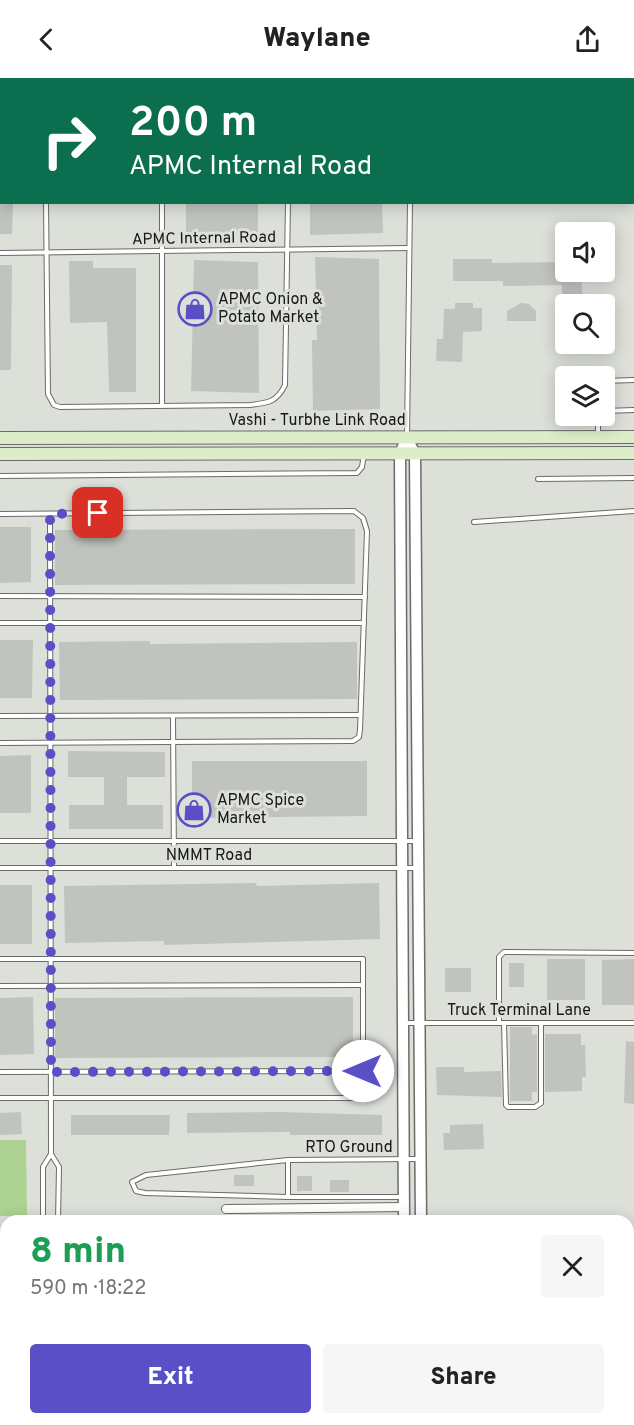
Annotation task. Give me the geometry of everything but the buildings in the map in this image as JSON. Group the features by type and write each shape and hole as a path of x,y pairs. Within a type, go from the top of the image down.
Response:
{"main road":[{"name":"Vashi - Turbhe Link Road","path":"0,438 634,436"},
{"name":"Vashi - Turbhe Link Road","path":"0,454 634,453"}],"street":[{"path":"404,1215 400,454 407,437"},
{"path":"407,437 415,454 421,1215"},
{"path":"226,1209 404,1202"}],"lane":[{"path":"46,204 50,400 60,407 162,404 250,405 269,403 280,396 285,385 288,204"},
{"path":"162,204 162,404"},
{"path":"407,437 410,204"},
{"name":"APMC Internal Road","path":"0,253 409,248"},
{"path":"615,381 634,380"},
{"path":"615,411 634,410"},
{"path":"598,426 598,437"},
{"path":"0,476 357,473 362,467 364,454"},
{"path":"538,479 634,478"},
{"path":"0,514 354,511 363,518 367,531 359,737 344,742 0,743"},
{"path":"474,522 634,511"},
{"path":"43,1215 43,1167 51,1154 50,514"},
{"path":"0,596 365,597"},
{"path":"0,623 364,623"},
{"path":"0,716 360,716"},
{"path":"173,716 174,868"},
{"path":"0,841 418,841"},
{"name":"NMMT Road","path":"0,868 418,868"},
{"path":"541,1023 541,1102 535,1107 508,1107 506,1105 501,1023 499,957 504,952 634,953"},
{"path":"0,959 363,958 363,1098 0,1098"},
{"path":"0,986 363,985"},
{"name":"Truck Terminal Lane","path":"404,1023 634,1023"},
{"path":"0,1072 363,1071"},
{"path":"51,1154 59,1167 58,1215"},
{"name":"RTO Ground","path":"288,1197 288,1160 420,1159"},
{"path":"288,1160 146,1175 132,1182 135,1191 145,1193 404,1202"}],"green space":[{"path":"0,1140 26,1140 27,1215 0,1215"}],"place":[{"name":"APMC Onion & Potato Market","path":"195,309"},
{"name":"APMC Spice Market","path":"194,810"}],"route":[{"path":"98,513 50,514 51,1072 363,1071"}]}
